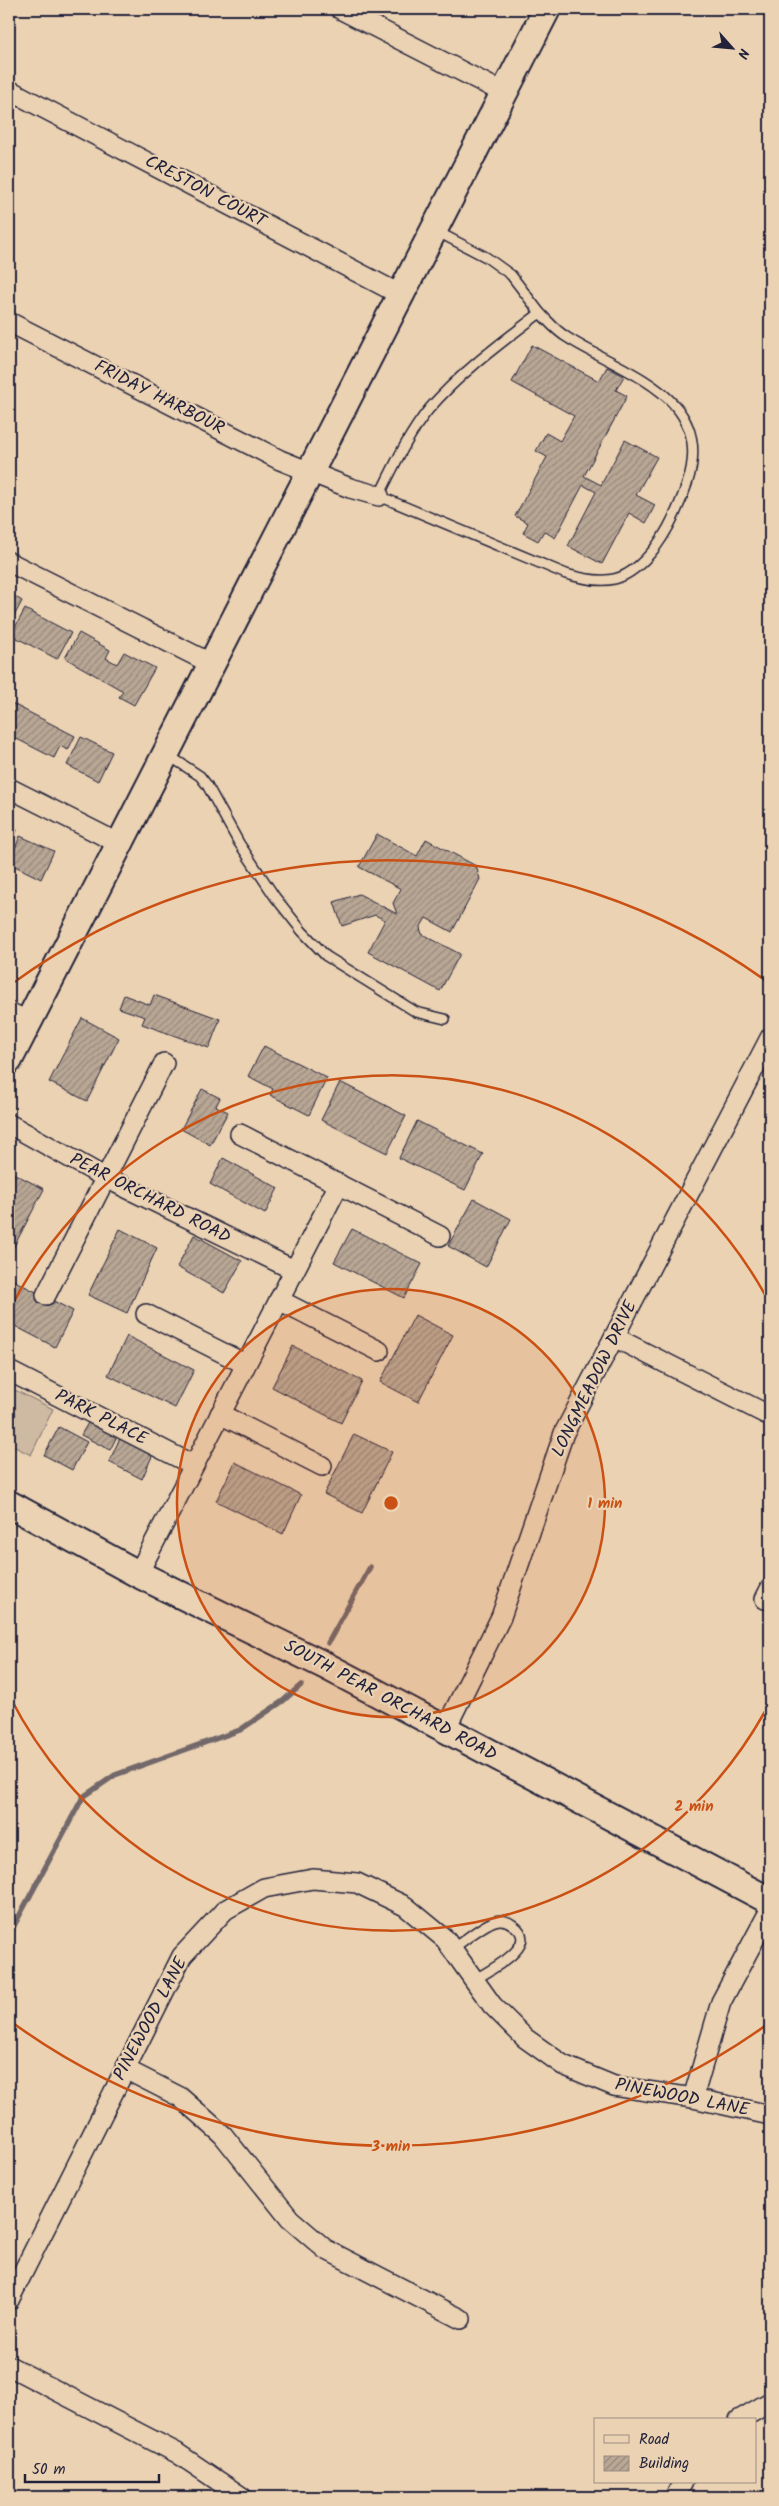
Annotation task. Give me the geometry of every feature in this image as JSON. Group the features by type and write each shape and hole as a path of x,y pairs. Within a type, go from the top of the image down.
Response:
{"main road":[{"path":"9,1060 19,1017 120,844 547,9"},
{"name":"SOUTH PEAR ORCHARD ROAD","path":"9,1504 138,1574 326,1666 770,1901"}],"street":[{"path":"340,9 504,93"},
{"name":"CRESTON COURT","path":"9,90 400,295"},
{"name":"FRIDAY HARBOUR","path":"9,322 280,460 350,488 379,496"},
{"path":"9,562 212,664"},
{"path":"9,788 120,844"},
{"name":"LONGMEADOW DRIVE","path":"445,1730 501,1617 564,1433 770,1038"},
{"path":"46,1295 164,1063"},
{"name":"PEAR ORCHARD ROAD","path":"9,1124 106,1178 135,1190 294,1270"},
{"path":"240,1134 440,1236"},
{"path":"138,1574 339,1184"},
{"path":"279,1300 379,1351"},
{"path":"146,1314 246,1364"},
{"path":"614,1337 770,1416"},
{"name":"PARK PLACE","path":"9,1371 193,1465"},
{"path":"220,1414 322,1466"},
{"name":"PINEWOOD LANE","path":"9,2300 182,1956 225,1910 264,1888 313,1879 357,1883 405,1906 445,1939 492,2005 525,2038 563,2065 614,2086 693,2098 770,2115"},
{"path":"693,2098 721,2002 770,1910"},
{"path":"125,2069 188,2103 223,2135 290,2219 325,2248 461,2319"},
{"path":"9,2366 177,2453 242,2497"},
{"path":"742,2418 770,2402"},
{"path":"675,2497 682,2484"}],"lane":[{"path":"434,230 486,257 511,275 540,313 566,338 653,385 674,402 684,416 690,430 693,449 690,474 676,516 655,548 636,569 615,580 593,582 566,574 379,496 402,450 429,410 474,365 540,313"},
{"path":"166,754 203,780 240,843 275,897 302,931 326,956 416,1012 445,1019"},
{"path":"452,1949 495,1920 507,1921 516,1926 521,1935 520,1944 515,1954 474,1980"}],"shaded area":[{"path":"9,1387 53,1409 31,1455 9,1444"}],"building":[{"path":"532,345 599,381 607,367 624,376 616,390 627,396 584,476 601,485 625,440 657,457 636,495 655,505 646,523 629,513 602,564 568,546 596,492 583,485 555,538 544,531 538,541 523,533 528,523 515,516 547,457 536,451 546,433 560,441 574,416 512,382"},
{"path":"9,593 22,601 9,626"},
{"path":"25,609 71,633 57,659 11,635"},
{"path":"79,633 110,650 106,658 117,664 124,652 155,668 134,705 119,697 123,691 65,658"},
{"path":"9,702 75,736 68,750 60,746 54,758 9,735"},
{"path":"81,737 112,752 98,781 67,765"},
{"path":"9,827 17,830 10,848 9,847"},
{"path":"377,834 417,856 426,839 476,866 480,879 452,932 426,918 420,928 422,934 460,954 440,991 368,952 385,920 375,915 342,926 334,902 359,894 397,914 393,903 401,889 359,867"},
{"path":"20,836 54,851 41,879 9,863"},
{"path":"124,995 150,1005 154,995 220,1019 209,1048 142,1024 145,1017 119,1008"},
{"path":"82,1018 119,1038 87,1101 49,1082"},
{"path":"264,1046 327,1078 309,1115 270,1095 273,1089 248,1076"},
{"path":"340,1082 406,1116 387,1153 321,1120"},
{"path":"202,1089 220,1098 216,1106 228,1112 210,1145 181,1129"},
{"path":"417,1121 483,1154 465,1190 399,1158"},
{"path":"223,1158 278,1188 265,1214 210,1184"},
{"path":"9,1171 44,1189 10,1254 9,1253"},
{"path":"474,1199 511,1219 486,1267 448,1246"},
{"path":"120,1229 157,1248 127,1313 88,1295"},
{"path":"352,1229 422,1264 404,1298 334,1262"},
{"path":"194,1235 242,1261 224,1293 177,1267"},
{"path":"11,1279 73,1311 55,1347 9,1323 9,1284"},
{"path":"415,1315 453,1335 418,1402 380,1382"},
{"path":"127,1336 194,1370 175,1408 108,1375"},
{"path":"293,1346 362,1381 341,1423 272,1387"},
{"path":"89,1421 117,1436 110,1450 81,1435"},
{"path":"59,1427 87,1442 72,1470 44,1455"},
{"path":"354,1434 392,1452 362,1513 324,1494"},
{"path":"120,1438 153,1454 142,1479 109,1462"},
{"path":"235,1462 301,1495 283,1534 216,1501"}],"waterway":[{"path":"328,1643 370,1567"},
{"path":"9,1935 83,1797 115,1775 240,1730 283,1701 301,1685"}]}
